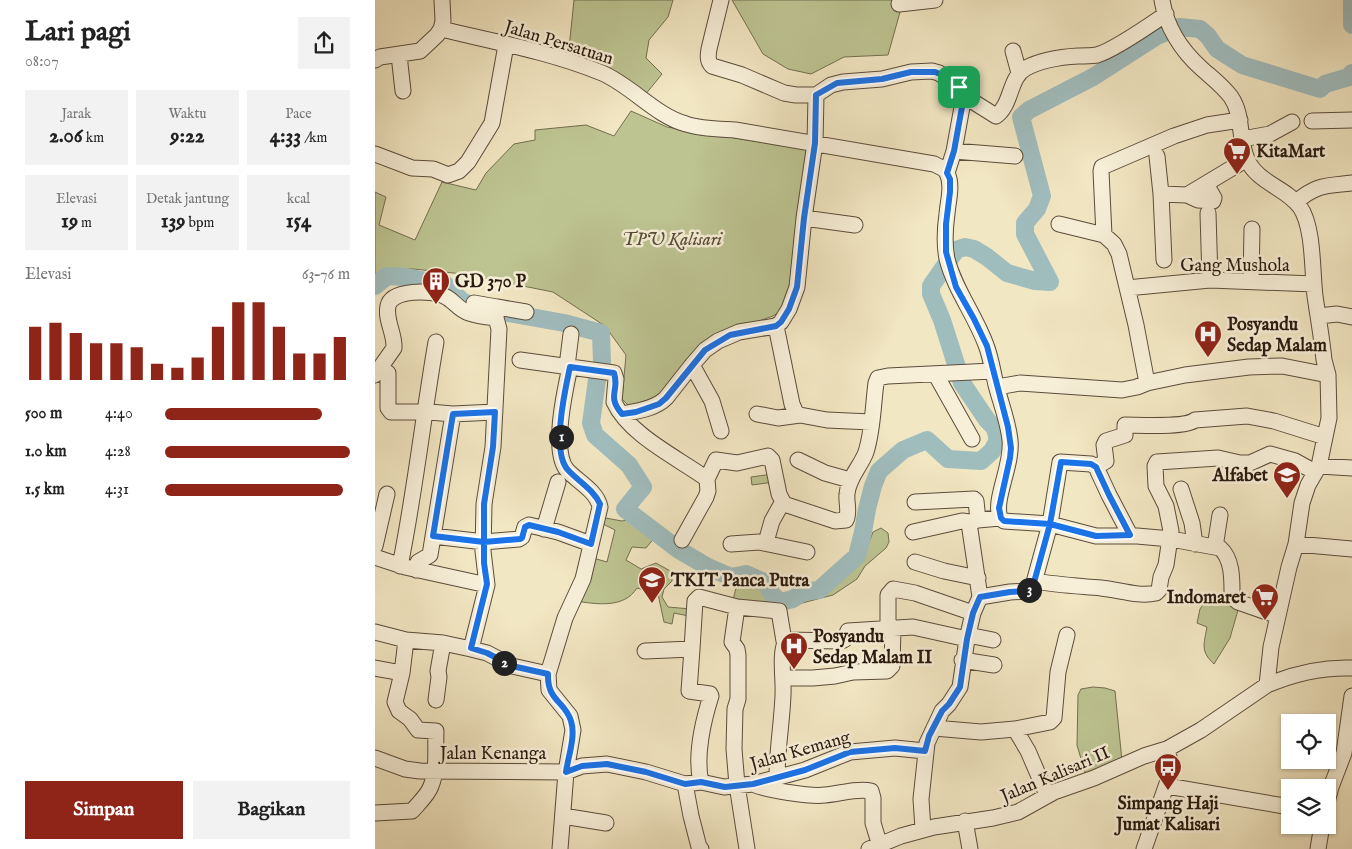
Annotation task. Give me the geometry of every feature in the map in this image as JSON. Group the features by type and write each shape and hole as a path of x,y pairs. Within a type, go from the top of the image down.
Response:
{"street":[{"path":"377,56 399,55 420,51 441,29 442,0"},
{"path":"721,0 709,49 709,64 789,94 816,95 837,83 882,79 911,72 935,72 943,75 962,92 996,116 1005,103 1019,73 1037,63 1103,53 1165,12 1174,35 1191,59 1229,95 1235,104 1247,159 1265,180 1296,202 1302,210 1308,231 1323,360 1328,375 1329,418 1317,469 1308,485 1302,503 1296,544 1289,567 1269,658 1267,685"},
{"path":"899,4 935,0"},
{"name":"Jalan Persatuan","path":"441,29 565,60 610,76 630,88 661,112 685,124 705,128 735,130 934,164 944,169 947,173"},
{"path":"375,154 412,168 448,174 459,171 468,162 492,123 506,45"},
{"path":"1013,51 1019,73"},
{"path":"399,55 403,91"},
{"path":"962,92 954,151 947,173 950,179 946,224 948,260 956,287 987,346 1008,427 1011,448 999,508 1001,518"},
{"path":"622,414 636,412 662,402 691,364 705,350 730,335 776,326 785,316 796,294 804,218 815,143 816,95"},
{"path":"1104,235 1102,167 1174,136 1207,125 1240,120"},
{"path":"1312,121 1352,120"},
{"path":"1242,139 1270,134 1292,122"},
{"path":"954,151 1015,156"},
{"path":"1157,156 1165,260"},
{"path":"1161,194 1187,195 1198,200 1213,201 1214,198 1206,184 1247,159"},
{"path":"1296,202 1305,194 1319,187 1352,183"},
{"path":"1208,213 1209,280"},
{"path":"804,218 855,225"},
{"path":"1059,224 1104,235 1114,244 1119,254 1136,325 1147,383"},
{"path":"1251,282 1252,230"},
{"name":"Gang Mushola","path":"1127,288 1209,280 1314,284"},
{"path":"495,412 453,414 391,412 388,408 381,374 394,348 387,309 390,300 397,295 433,292 446,296 457,308 468,313 526,312"},
{"path":"475,303 496,312"},
{"path":"471,648 487,584 484,563 484,504 493,447 499,329 496,312"},
{"path":"1319,316 1337,314 1352,317"},
{"path":"776,326 791,404 796,413 800,415"},
{"path":"566,772 573,730 569,716 549,690 548,674 565,618 583,580 600,504 597,498 567,470 562,459 561,413 569,367 571,334"},
{"path":"400,566 411,509 424,412 436,342"},
{"path":"520,360 611,372 615,375 614,402 629,423 641,434 707,479"},
{"path":"691,364 712,401 721,431"},
{"path":"997,387 1020,384 1123,390 1185,374 1249,367 1282,366 1328,375"},
{"path":"782,503 842,522 846,520 848,516 847,494 869,439 878,378 993,371"},
{"path":"935,375 971,440"},
{"path":"416,570 418,562 430,555 453,414"},
{"path":"757,414 778,418 800,415 827,420 871,422"},
{"path":"980,597 1028,591 1033,586 1050,524 1061,462 1095,466 1106,461 1104,445 1107,441 1125,435 1125,425 1171,425 1191,423 1195,420 1247,416 1274,421 1325,437"},
{"path":"1035,581 1065,586 1102,588 1134,594 1156,593 1159,590 1161,577 1166,565 1171,539 1166,506 1156,486 1156,463 1159,461 1218,458 1240,463 1250,463 1270,454 1295,460 1317,469 1352,468"},
{"path":"682,540 706,497 708,490 707,479 716,460 737,463 768,456 772,460 782,503 771,520 766,542"},
{"path":"798,460 825,473 851,480"},
{"path":"1095,466 1130,535"},
{"path":"544,529 558,482"},
{"path":"1181,489 1192,522 1195,544"},
{"path":"375,546 387,494"},
{"path":"915,502 974,499 976,501 974,521 969,525 980,597 973,613 967,637 962,660 960,687 942,711 929,736 925,751 921,802 923,825"},
{"path":"1215,547 1220,515"},
{"path":"913,532 962,521 1001,518 1004,521 1050,524 1096,536 1130,535 1171,539 1220,548 1226,554 1231,576 1232,596 1235,599 1278,616"},
{"path":"433,536 484,542 520,539 525,527 529,525 558,532 591,544"},
{"path":"731,544 766,542 807,552"},
{"path":"1296,544 1352,549"},
{"path":"375,557 416,570 487,584"},
{"path":"915,562 943,571 978,578"},
{"path":"783,678 813,678 853,672 887,671 892,666 888,595 893,589 915,593 973,613"},
{"path":"701,782 698,769 705,720 711,696 710,694 689,691 695,601 699,597 737,607 779,611 784,646 783,695 777,754 777,777"},
{"path":"737,607 733,642 738,655 738,699 735,710 734,749 737,785 747,849"},
{"path":"784,646 788,639 841,641 844,640 848,631 913,627 993,640"},
{"path":"375,632 406,640 443,643 471,648 487,653 512,666 548,674"},
{"path":"934,728 981,732 1015,729 1046,723 1054,718 1058,672 1067,635"},
{"path":"375,813 412,811 431,788 435,771 435,731 418,730 410,719 397,707 395,702 402,673 406,640"},
{"path":"436,700 438,671 443,643"},
{"path":"645,651 692,649"},
{"path":"962,660 994,665"},
{"path":"375,668 402,673"},
{"name":"Jalan Kalisari II","path":"876,848 923,825 993,818 1013,814 1047,795 1167,748 1201,730 1267,685 1314,670 1352,668"},
{"path":"1334,779 1344,753 1352,696"},
{"path":"1015,729 1028,751 1047,795"},
{"name":"Jalan Kemang","path":"566,772 582,766 607,764 646,772 685,784 701,782 725,787 753,784 805,770 850,752 895,748 925,751"},
{"path":"1144,849 1171,770 1167,748"},
{"name":"Jalan Kenanga","path":"375,758 405,769 566,772 560,849"},
{"path":"685,784 691,816 701,849"},
{"path":"753,784 764,789 822,796 837,792 871,792 876,848"},
{"path":"1167,786 1281,805"},
{"path":"563,816 606,823"},
{"path":"965,821 970,849"},
{"path":"1318,849 1320,834"}],"green space":[{"path":"574,0 673,0 668,17 649,40 646,58 662,74 645,95 568,58"},
{"path":"732,0 933,0 902,5 888,55 844,57 811,74 788,69 763,54"},
{"name":"TPU Kalisari","path":"631,111 667,127 810,150 792,303 773,316 729,332 666,394 629,406 622,399 626,355 605,326 553,292 463,274 413,269 385,269 375,281 375,192 386,197 379,225 415,240 442,182 476,190 486,173 514,144 535,140 535,130 586,125 614,136"},
{"path":"773,474 774,482 752,485 751,477"},
{"path":"600,517 622,521 632,519 655,537 646,548 632,547 626,560 641,569 656,563 672,572 672,581 664,589 662,597 668,607 691,609 689,616 674,613 672,624 664,622 658,594 637,588 625,599 609,604 575,601 586,556 607,562 615,530 597,521"},
{"path":"881,528 888,533 889,542 886,548 865,566 857,579 833,595 775,610 732,604 738,580 743,577 758,581 781,604 802,597 807,593 827,588 863,557 873,532"},
{"path":"1225,596 1238,610 1230,638 1214,664 1204,647 1207,627 1197,623 1200,609 1205,602 1222,602"},
{"path":"1093,687 1115,691 1122,761 1086,776 1077,745 1078,695 1081,689"}],"waterway":[{"path":"1352,2 1352,25"},
{"path":"375,286 387,276 406,277 446,285 462,301 475,307 564,323 601,333 602,362 597,380 591,423 595,435 629,465 643,487 625,509 679,550 708,567 731,577 746,574 766,583 773,596 781,602 793,599 803,592 819,590 857,556 867,509 879,471 903,450 927,440 948,459 981,461 992,451 998,440 995,428 987,420 962,383 942,320 931,294 931,286 956,250 965,247 974,249 987,257 1007,273 1035,281 1050,282 1025,234 1025,223 1037,209 1042,196 1021,117 1029,110 1093,77 1157,36 1179,27 1200,29 1208,36 1217,49 1242,65 1320,89 1325,84 1349,77 1352,73"}],"place":[{"name":"KitaMart","path":"1237,175"},
{"name":"GD 370 P","path":"436,305"},
{"name":"Posyandu Sedap Malam","path":"1208,358"},
{"name":"Alfabet","path":"1287,499"},
{"name":"TKIT Panca Putra","path":"652,604"},
{"name":"Indomaret","path":"1265,621"},
{"name":"Posyandu Sedap Malam II","path":"794,670"},
{"name":"Simpang Haji Jumat Kalisari","path":"1168,791"}],"route":[{"path":"959,87 943,75 925,71 911,72 882,79 837,83 816,95 815,143 804,218 796,294 781,322 776,326 739,332 717,341 691,364 662,402 636,412 622,414 615,405 613,399 616,379 614,373 570,367 561,413 562,459 567,470 599,501 600,507 591,544 558,532 529,525 525,527 520,539 484,542 484,504 493,447 495,412 453,414 433,536 484,542 483,551 487,584 471,648 487,653 501,662 512,666 548,674 549,690 569,716 572,723 573,730 566,772 582,766 607,764 646,772 685,784 701,782 725,787 753,784 805,770 850,752 895,748 925,751 929,736 942,711 960,687 962,660 973,613 980,597 1028,591 1033,586 1050,524 1059,464 1061,462 1091,464 1096,467 1130,535 1096,536 1050,524 1004,521 999,514 1001,493 1010,458 1011,448 1008,427 987,346 956,287 946,252 945,237 950,192 950,179 947,173 954,151 964,96 959,87"}]}
